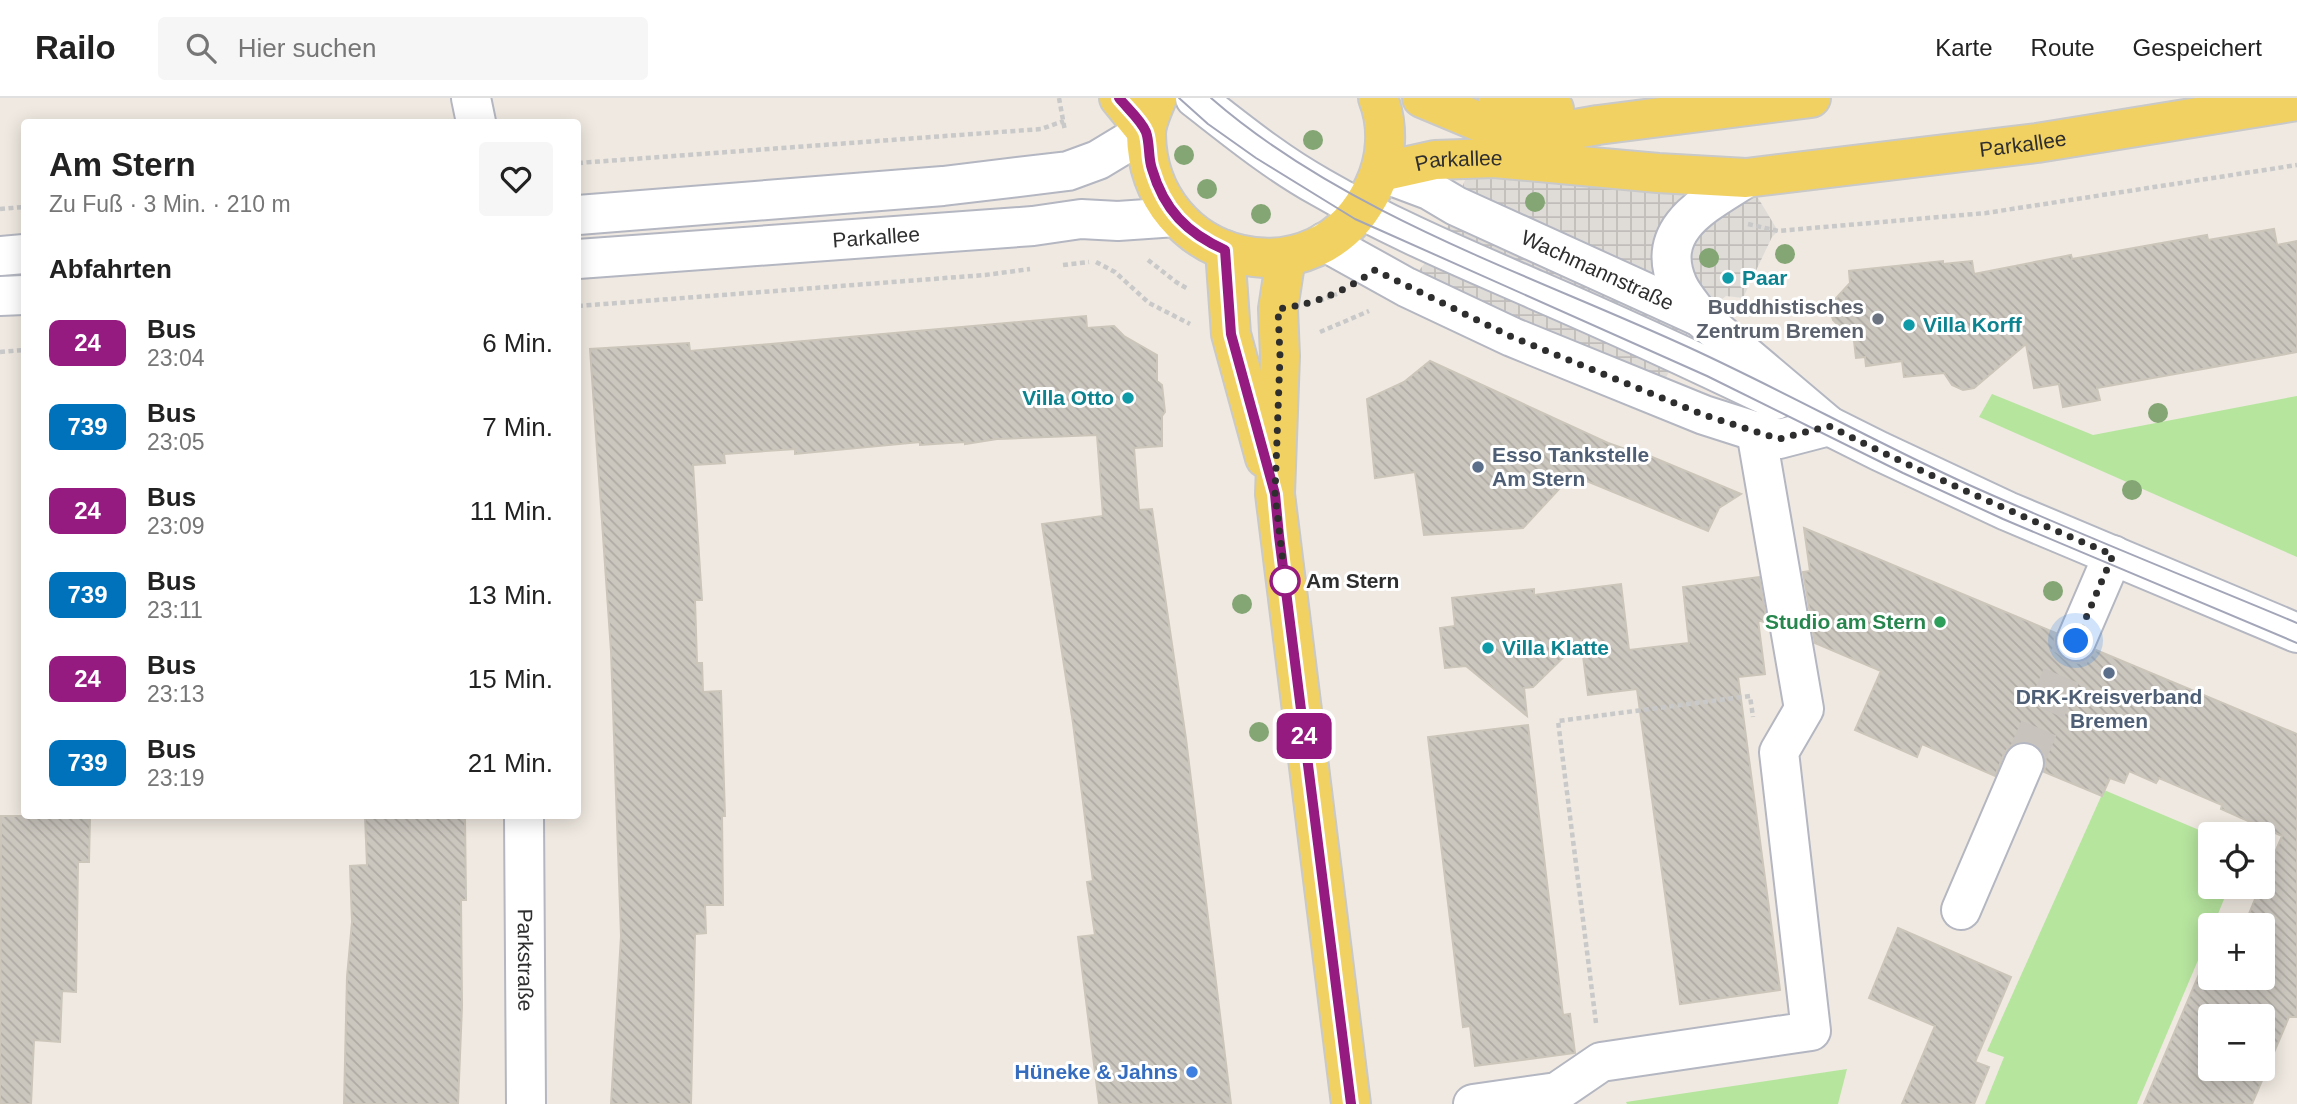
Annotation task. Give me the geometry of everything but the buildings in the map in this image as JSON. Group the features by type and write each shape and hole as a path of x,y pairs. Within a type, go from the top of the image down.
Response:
{"main road":[{"path":"1119,98 1151,115 1151,168 1162,196 1176,217 1193,233 1225,250 1258,258 1286,257 1325,242 1341,232 1362,210 1381,172 1385,141 1384,113 1378,98"},
{"name":"Parkallee","path":"1422,98 1489,126 1553,133 1811,98"},
{"path":"1498,98 1526,107 1551,108 1598,125"},
{"name":"Parkallee","path":"1381,172 1435,160 1494,158 1746,178 2037,143 2297,101"},
{"path":"1225,250 1231,334 1275,494"},
{"path":"1286,257 1278,309 1280,356 1275,494 1351,1104"}],"street":[{"path":"471,98 475,119"},
{"path":"1195,98 1254,144 1318,186 1362,210 1676,351 1829,426"},
{"path":"581,215 943,186 1068,171 1098,160 1151,115"},
{"name":"Wachmannstraße","path":"1381,172 1429,190 1456,206 1700,317 1829,426 1995,505 2297,633"},
{"name":"Parkallee","path":"1700,317 1679,286 1670,257 1679,229 1693,212 1746,178"},
{"name":"Parkallee","path":"581,259 1033,226 1081,219 1176,217"},
{"path":"1325,242 1375,270 1512,337 1704,415 1779,439 1829,426"},
{"path":"0,256 21,254"},
{"path":"0,296 21,295"},
{"path":"1473,1104 1557,1092 1601,1062 1811,1031 1779,752 1804,709 1756,431"},
{"path":"2076,641 2113,555"},
{"path":"1961,910 2024,763"},
{"name":"Parkstraße","path":"524,819 526,1104"}],"path":[{"path":"581,163 1041,129 1064,121 1059,98"},
{"path":"0,209 21,207"},
{"path":"1118,220 1133,244 1160,271 1201,296 1228,304"},
{"path":"1054,266 1095,261"},
{"path":"581,306 985,275 1040,268"},
{"path":"1278,309 1313,303 1329,297 1375,270"},
{"path":"0,352 21,350"},
{"path":"1601,1062 1558,721 1750,696 1754,723"}],"green space":[{"path":"1992,394 2093,435 2297,396 2297,557 1979,417"},
{"path":"2104,790 2198,830 2198,899 2224,899 2218,913 2198,913 2198,960 2137,1104 1985,1104 2004,1057 1987,1051"},
{"path":"1847,1069 1838,1104 1626,1102"}],"shaded area":[{"path":"1468,159 1746,178 1778,231 1772,237 1743,298 1726,296 1700,317 1688,333 1657,396 1406,287 1432,254 1448,226 1466,177"}],"tunnel":[{"path":"2024,763 2076,641"}],"tram line":[{"path":"1179,98 1208,124 1256,158 1355,219 1707,376 2003,519 2297,643"},
{"path":"1211,98 1263,139 1319,176 1440,239 1688,347 1967,484 2297,623"}],"bus line":[{"name":"24","path":"1119,98 1146,131 1151,168 1162,196 1176,217 1193,233 1225,250 1231,334 1275,494 1351,1104"}],"place":[{"name":"Paar","path":"1728,278"},
{"name":"Buddhistisches Zentrum Bremen","path":"1878,319"},
{"name":"Villa Korff","path":"1909,325"},
{"name":"Villa Otto","path":"1128,398"},
{"name":"Esso Tankstelle Am Stern","path":"1478,467"},
{"name":"Am Stern","path":"1285,581"},
{"name":"Studio am Stern","path":"1940,622"},
{"name":"Villa Klatte","path":"1488,648"},
{"name":"DRK-Kreisverband Bremen","path":"2109,673"},
{"name":"Hüneke & Jahns","path":"1192,1072"}],"route":[{"path":"1285,581 1275,494 1280,356 1278,309 1313,303 1329,297 1375,270 1512,337 1704,415 1779,439 1829,426 1879,452 2113,555 2076,641"}]}
